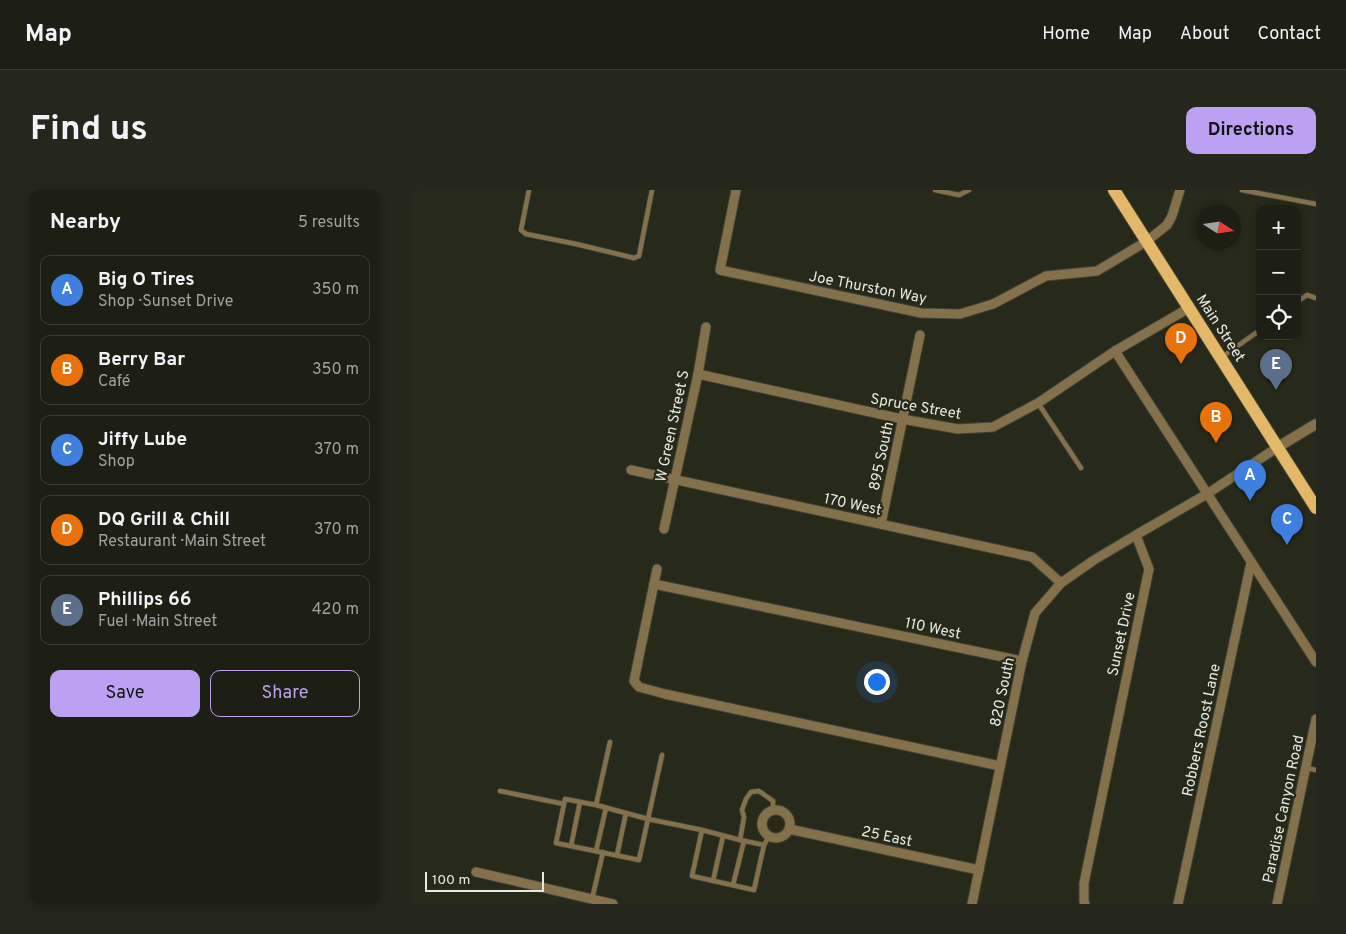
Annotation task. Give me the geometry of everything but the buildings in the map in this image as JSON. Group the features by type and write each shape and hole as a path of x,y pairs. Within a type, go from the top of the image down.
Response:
{"main road":[{"name":"Main Street","path":"1114,190 1316,508"}],"street":[{"name":"Joe Thurston Way","path":"736,190 720,270 921,313 960,314 993,304 1046,276 1097,270 1147,241 1170,221 1180,190"},
{"name":"Spruce Street","path":"698,374 902,419 958,429 993,426 1038,403 1115,351 1189,308"},
{"name":"W Green Street S","path":"664,529 698,374 706,328"},
{"name":"895 South","path":"881,524 920,335"},
{"path":"1115,351 1316,662"},
{"path":"1136,535 1207,494 1316,424"},
{"name":"170 West","path":"631,470 1032,558 1060,582"},
{"name":"820 South","path":"972,904 1022,661 1034,613 1060,582 1136,535"},
{"name":"Sunset Drive","path":"1085,904 1084,883 1149,569 1136,535"},
{"name":"Robbers Roost Lane","path":"1178,904 1251,563"},
{"path":"657,569 634,681 639,687 684,699 1000,766"},
{"name":"110 West","path":"654,584 1022,661"},
{"name":"Paradise Canyon Road","path":"1277,904 1316,719"},
{"path":"773,811 781,812 789,821 789,829 783,836 774,838 769,836 763,829 763,820 765,816 773,811"},
{"name":"25 East","path":"789,829 979,870"},
{"path":"476,872 613,904"}],"lane":[{"path":"529,190 521,230 526,234 634,258 638,256 652,190"},
{"path":"935,190 959,195 969,190"},
{"path":"1242,190 1316,204"},
{"path":"1301,299 1307,295 1316,298"},
{"path":"1221,358 1256,333"},
{"path":"1038,403 1081,468"},
{"path":"596,805 610,742"},
{"path":"662,755 648,819 639,860 556,843 565,798 648,819 764,845"},
{"path":"1306,768 1316,770"},
{"path":"500,791 564,804"},
{"path":"733,885 742,841 744,817 742,810 746,799 751,792 759,791 773,801 773,811"},
{"path":"571,846 580,802"},
{"path":"596,851 606,808"},
{"path":"617,855 626,813"},
{"path":"702,830 692,876 754,890 764,845 769,836"},
{"path":"713,881 724,836"},
{"path":"592,899 603,852"}],"place":[{"name":"DQ Grill & Chill","path":"1181,364"},
{"name":"Phillips 66","path":"1276,390"},
{"name":"Berry Bar","path":"1216,443"},
{"name":"Big O Tires","path":"1250,501"},
{"name":"Jiffy Lube","path":"1287,545"}]}
